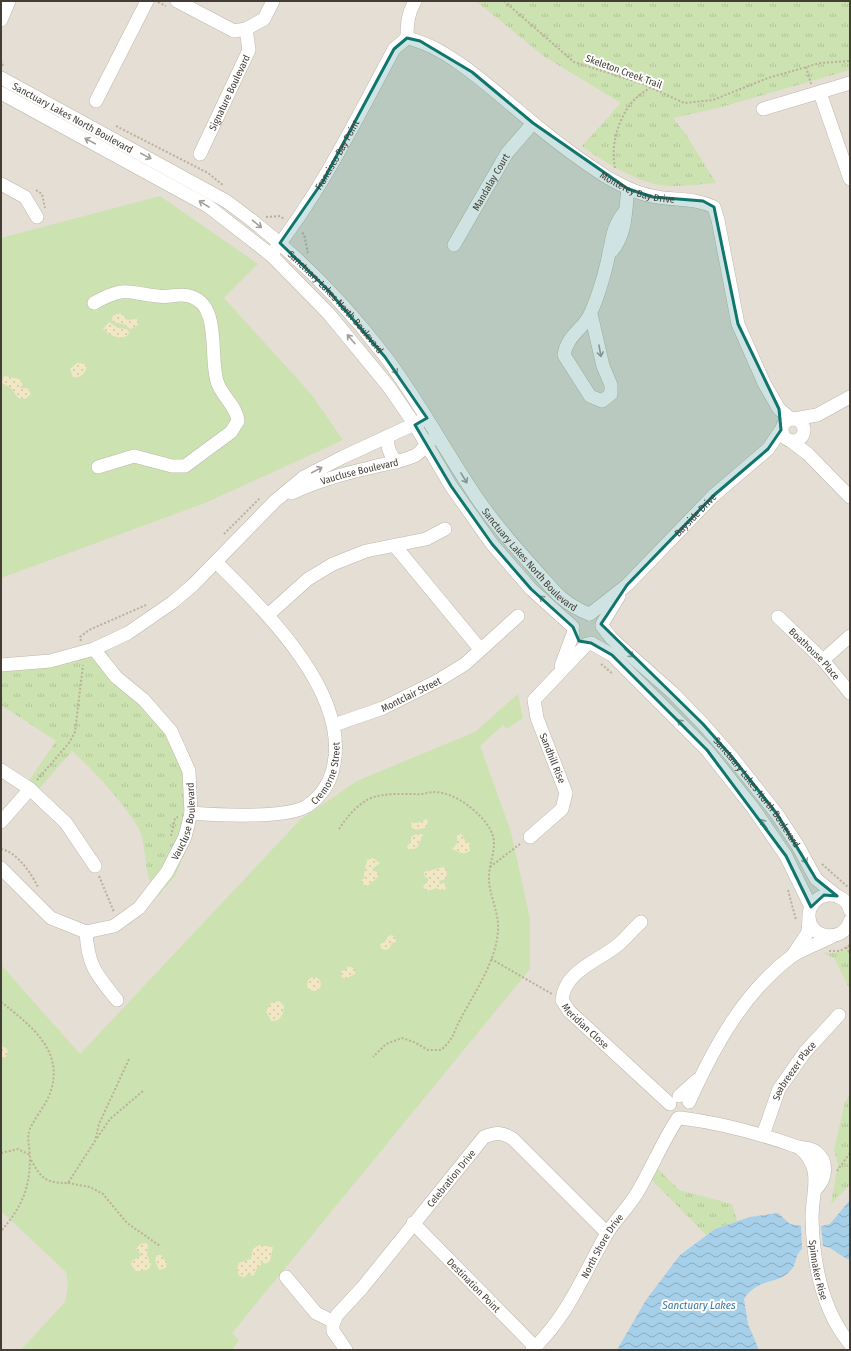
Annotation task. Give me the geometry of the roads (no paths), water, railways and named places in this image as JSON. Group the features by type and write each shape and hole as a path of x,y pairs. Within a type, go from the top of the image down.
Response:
{"street":[{"path":"1,20 9,1"},
{"path":"96,101 147,1"},
{"path":"177,1 234,31 246,29 264,18 272,1"},
{"path":"407,38 408,17 410,9 415,1"},
{"name":"Signature Boulevard","path":"200,154 249,50 246,29"},
{"name":"Francisco Bay Point","path":"271,255 323,181 394,49 407,38"},
{"name":"Monterey Bay Drive","path":"407,38 420,41 472,72 533,123 623,186 653,197 702,201 714,207 718,220 738,324 750,354 779,409 788,430 808,454 850,497"},
{"name":"Sanctuary Lakes North Boulevard","path":"1,78 203,186 250,218 280,243 327,289 369,336 427,418 479,501 523,556 561,599 573,607 590,614"},
{"path":"763,109 850,83"},
{"name":"Sanctuary Lakes North Boulevard","path":"1,93 208,206 271,255 309,293 351,339 389,387 415,425 451,486 492,544 532,589 573,630"},
{"path":"817,94 850,179"},
{"name":"Mandalay Court","path":"454,245 507,153 533,123"},
{"path":"1,184 25,197 37,217"},
{"path":"591,314 603,366 611,384 611,394 602,401 590,396 564,356 566,344 591,314 609,254 613,230 617,221 625,211 623,186"},
{"path":"94,303 119,291 161,297 188,295 200,303 210,318 217,383 235,411 238,421 231,432 185,466 172,466 134,456 98,467"},
{"path":"788,430 850,397"},
{"path":"788,430 799,440 816,415"},
{"name":"Vaucluse Boulevard","path":"1,665 50,661 89,650 128,633 173,602 216,562 275,501 304,477 427,418"},
{"path":"788,430 800,422 804,433 808,454"},
{"name":"Bayside Drive","path":"590,614 627,585 713,496 788,430"},
{"path":"388,436 387,445 391,456 397,462"},
{"name":"Vaucluse Boulevard","path":"275,501 310,485 336,476 397,462 420,453 426,444 439,436"},
{"path":"268,614 308,579 333,564 366,551 426,539 445,529"},
{"path":"395,546 480,649"},
{"name":"Cremorne Street","path":"187,814 216,815 285,813 307,806 323,792 332,774 336,754 334,725 321,692 295,648 268,614 216,562"},
{"name":"Bayside Drive","path":"602,625 627,585"},
{"path":"590,614 595,616 602,625 599,638 589,644 579,641 573,630 576,618 590,614"},
{"name":"Montclair Street","path":"334,725 383,708 439,680 465,664 518,616"},
{"name":"Boathouse Place","path":"778,617 823,660 850,693"},
{"name":"Sanctuary Lakes North Boulevard","path":"602,625 612,639 693,714 732,757 777,814 798,846 816,879 846,902 850,908"},
{"name":"Sandhill Rise","path":"558,673 573,630"},
{"path":"823,660 850,636"},
{"name":"Sanctuary Lakes North Boulevard","path":"589,644 604,649 622,663 647,691 707,750 753,808 786,856 810,913 811,925 820,934 833,936"},
{"name":"Sandhill Rise","path":"530,836 562,809 566,793 537,718 534,700 558,673 589,644"},
{"name":"Vaucluse Boulevard","path":"86,932 114,926 117,918 139,908 167,872 185,837 189,771 172,731 144,700 116,677 89,650"},
{"path":"1,770 30,789 66,823 95,866"},
{"path":"1,822 30,789"},
{"path":"1,868 51,918 86,932 87,952 95,973 117,1000"},
{"path":"679,1106 701,1077 729,1024 746,1001 793,955 808,932 810,913 814,902 824,895 837,896"},
{"name":"Meridian Close","path":"640,922 620,943 571,978 563,989 562,1000 569,1011 660,1094 679,1106"},
{"path":"793,955 840,934 850,923"},
{"name":"Seabreezer Place","path":"763,1135 779,1089 805,1052 839,1015"},
{"name":"Spinnaker Rise","path":"679,1106 713,1122 763,1135 800,1148 811,1159 814,1168 816,1189 812,1218 815,1255 820,1285 828,1310 841,1333 850,1344"},
{"name":"North Shore Drive","path":"534,1349 558,1321 575,1295 607,1233 636,1194 650,1171 679,1106"},
{"name":"Celebration Drive","path":"334,1322 337,1315 362,1288 473,1148 484,1137 494,1133 505,1134 513,1139 607,1233"},
{"name":"Destination Point","path":"413,1223 534,1349"},
{"path":"286,1277 316,1313 334,1322 333,1331 346,1350"}],"water":[{"path":"850,1200 850,1259 847,1259 830,1248 823,1246 821,1226 830,1224"},
{"name":"Sanctuary Lakes","path":"778,1213 790,1224 801,1226 802,1249 798,1254 793,1268 786,1275 756,1287 744,1299 748,1324 759,1350 617,1350 646,1300 680,1255 715,1229 750,1217"}]}
